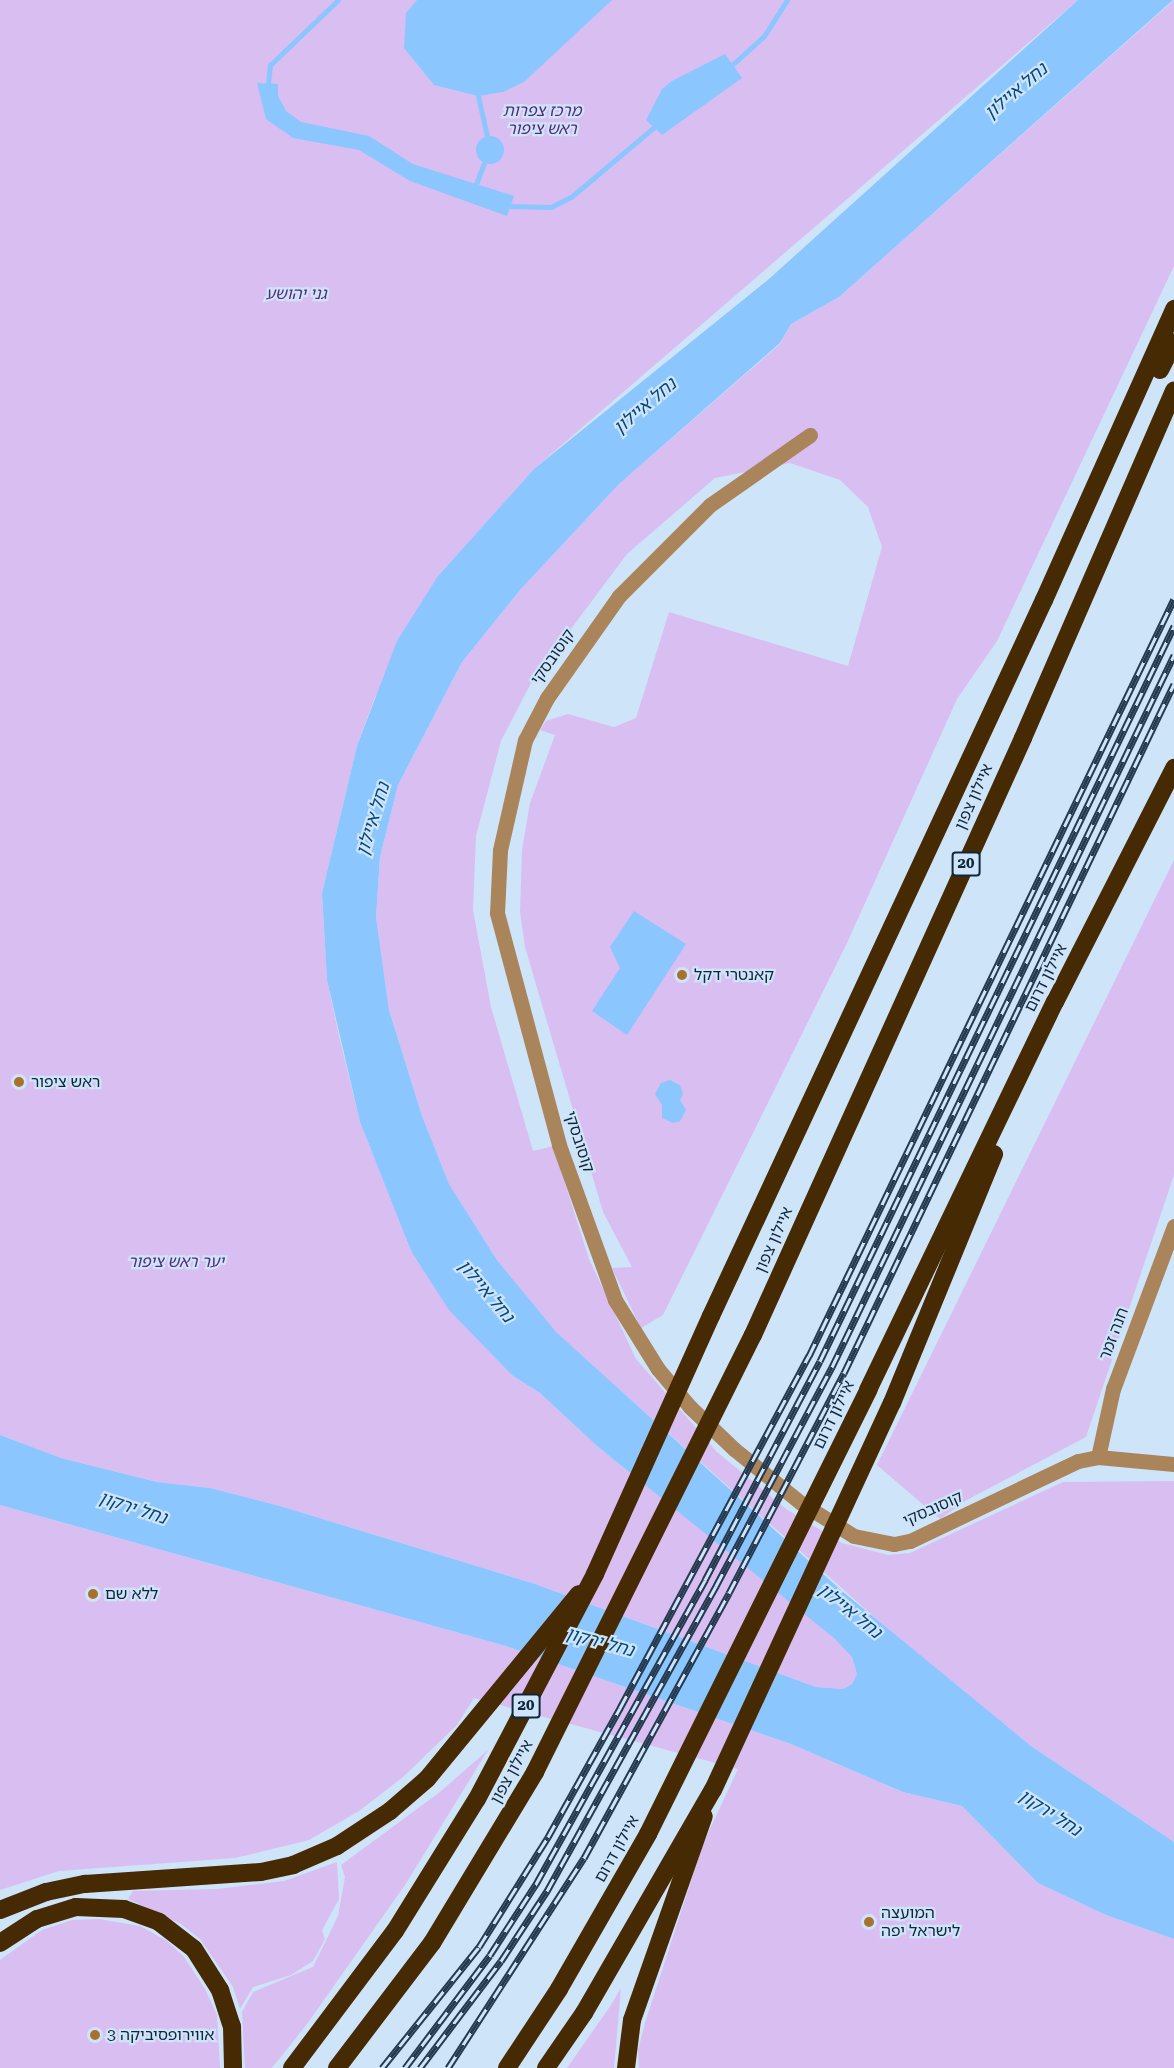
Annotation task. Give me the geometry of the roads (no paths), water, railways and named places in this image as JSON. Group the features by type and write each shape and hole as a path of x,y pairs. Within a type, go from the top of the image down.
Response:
{"highway":[{"path":"1044,600 1174,309"},
{"path":"1044,600 1174,342"},
{"name":"איילון צפון","path":"338,2068 432,1943 535,1772 753,1335 1023,738 1174,390"},
{"name":"20","path":"292,2068 365,1975 423,1888 477,1799 595,1574 711,1316 1044,600"},
{"name":"איילון דרום","path":"507,2068 559,1989 658,1815 868,1390 1055,1002 1174,768"},
{"path":"546,2068 584,2013 713,1790 892,1403 1055,1002"},
{"path":"0,1910 46,1892 85,1884 261,1872 293,1865 337,1846 409,1797 447,1758 595,1574"},
{"path":"626,2068 628,2035 637,2004 713,1790"},
{"path":"0,1942 37,1919 76,1907 124,1909 159,1922 194,1950 220,1990 232,2026 233,2068"}],"street":[{"name":"קוסובסקי","path":"810,435 710,505 619,596 547,698 525,740 500,850 497,913 553,1123 615,1300 641,1347 690,1407 734,1449 823,1519 854,1536 894,1544 938,1528 1057,1469 1098,1457 1174,1464"},
{"name":"חנה זמר","path":"1098,1457 1113,1389 1174,1226"}],"water":[{"path":"417,0 612,0 524,82 503,92 478,96 434,85 404,48 406,13"},
{"path":"1078,0 1173,0 839,297 791,324 780,343 619,484 520,590 462,662 398,785 380,857 376,917 389,1010 422,1116 449,1184 497,1260 556,1332 842,1591 1031,1746 1174,1842 1174,1939 1106,1915 1038,1883 962,1806 903,1792 791,1744 506,1646 0,1505 0,1435 61,1458 157,1482 210,1488 280,1506 535,1584 816,1687 843,1689 852,1684 857,1674 852,1657 834,1638 597,1446 540,1393 513,1376 449,1310 411,1251 360,1122 327,980 322,893 357,746 397,641 438,576 534,469 769,279"},
{"path":"725,54 742,78 662,135 646,120 662,89 672,81"},
{"path":"257,83 278,84 278,96 286,111 301,122 369,136 413,164 514,196 507,216 410,181 359,150 293,138 266,119"},
{"path":"490,136 500,140 504,150 500,160 490,164 480,160 476,150 480,140"},
{"path":"634,911 686,944 627,1035 592,1011 620,968 610,947"},
{"path":"670,1080 680,1085 683,1094 680,1100 686,1110 680,1121 673,1123 662,1118 662,1105 655,1094 661,1083"}],"waterway":[{"path":"268,84 270,65 338,0"},
{"path":"732,65 764,36 787,0"},
{"path":"478,96 487,136"},
{"path":"510,206 551,207 571,197 654,127"},
{"path":"476,184 484,163"}],"railway":[{"path":"382,2068 479,1947 548,1837 620,1708 809,1356 1174,599"},
{"path":"405,2068 490,1955 536,1884 705,1580 820,1361 1174,626"},
{"path":"420,2068 501,1961 547,1891 716,1586 832,1367 1174,655"},
{"path":"448,2068 584,1858 729,1593 844,1373 1174,684"}],"place":[{"name":"קאנטרי דקל","path":"682,975"},
{"name":"ראש ציפור","path":"19,1082"},
{"name":"ללא שם","path":"93,1594"},
{"name":"המועצה לישראל יפה","path":"869,1922"},
{"name":"אווירופסיביקה 3","path":"95,2035"}],"water label":[{"name":"נחל איילון","path":"1016,91"},
{"name":"נחל איילון","path":"645,406"},
{"name":"נחל איילון","path":"373,819"},
{"name":"נחל איילון","path":"486,1291"},
{"name":"נחל ירקון","path":"133,1508"},
{"name":"נחל איילון","path":"850,1611"},
{"name":"נחל ירקון","path":"600,1642"},
{"name":"נחל ירקון","path":"1050,1813"}],"park label":[{"name":"מרכז צפרות ראש ציפור","path":"542,120"},
{"name":"גני יהושע","path":"296,294"},
{"name":"יער ראש ציפור","path":"176,1262"}]}
